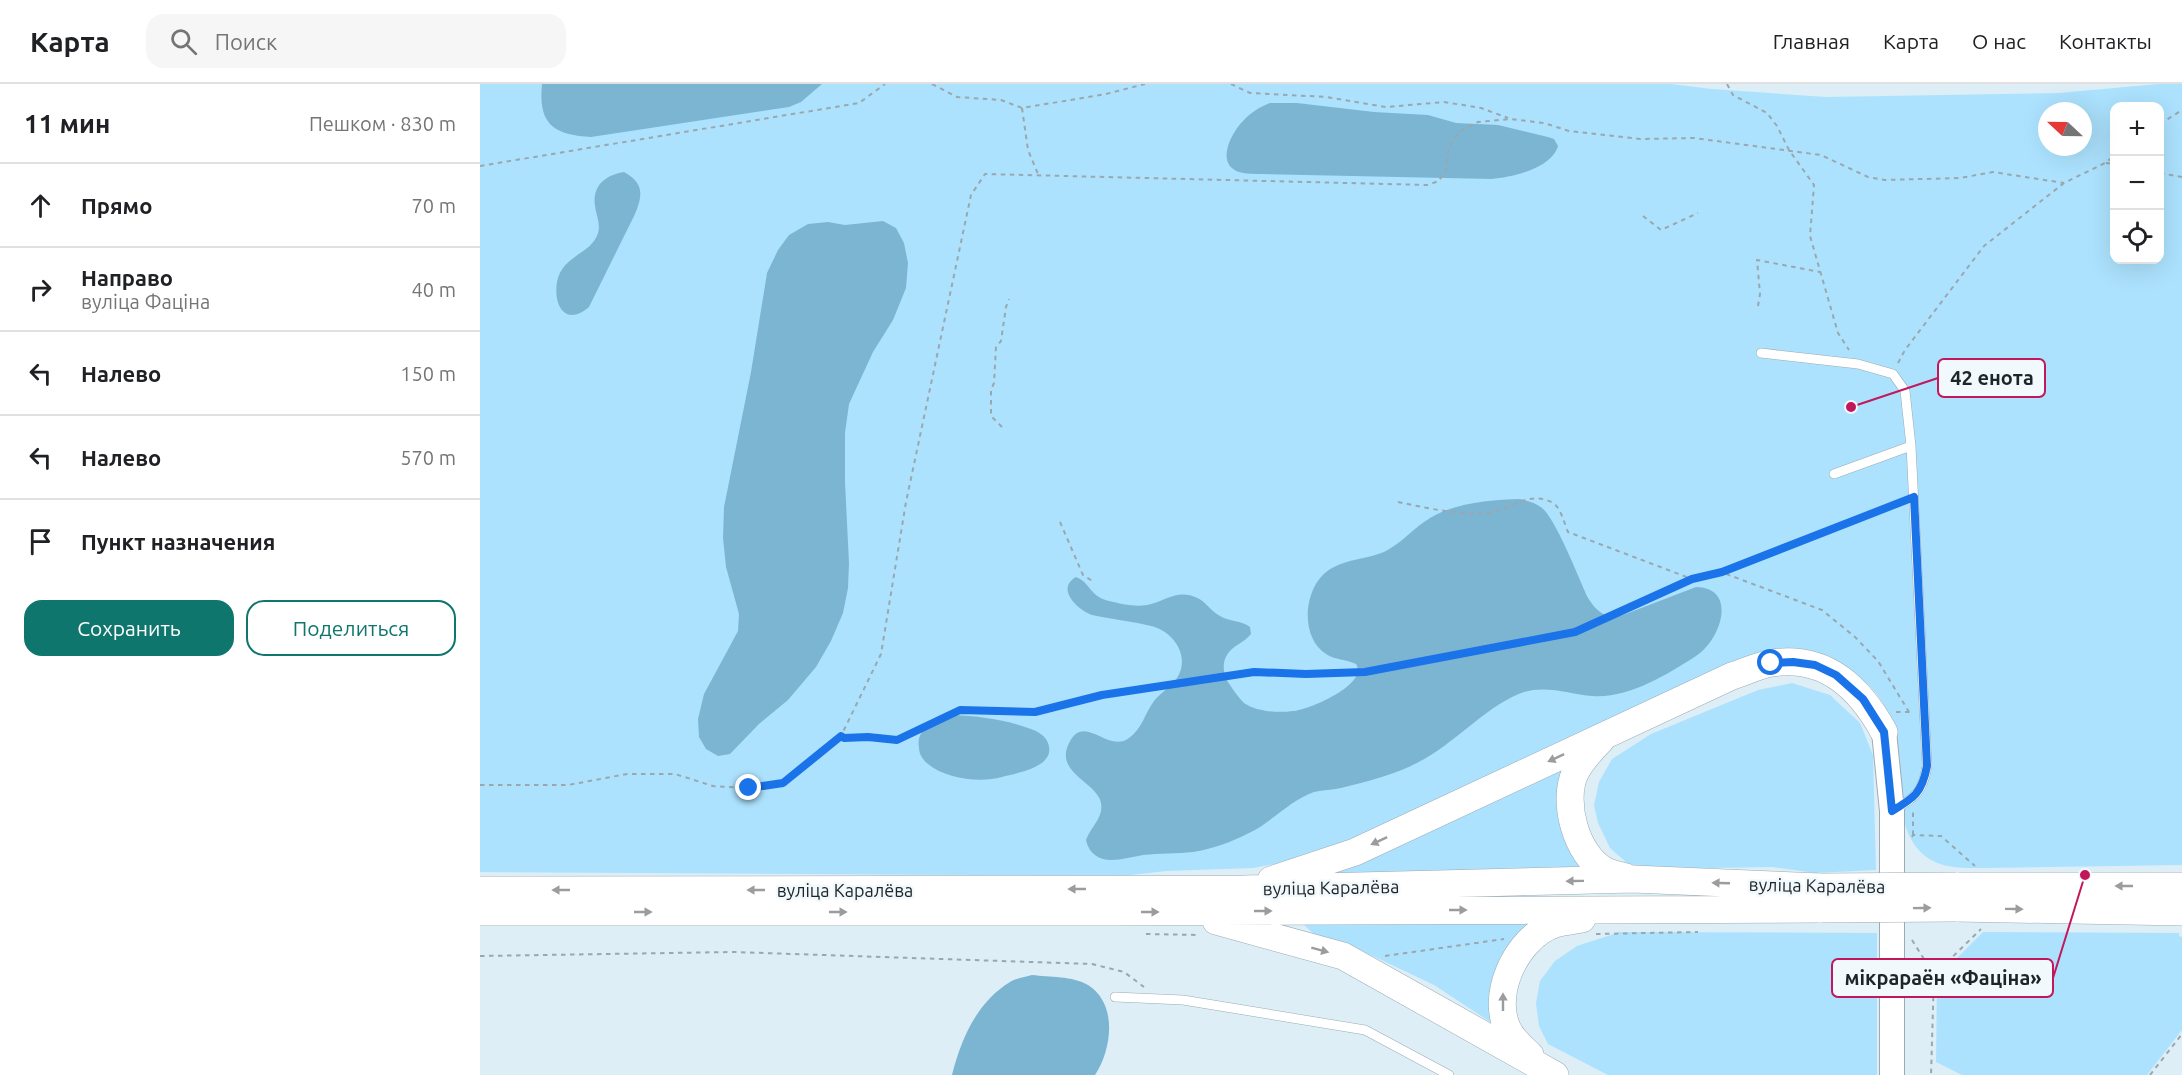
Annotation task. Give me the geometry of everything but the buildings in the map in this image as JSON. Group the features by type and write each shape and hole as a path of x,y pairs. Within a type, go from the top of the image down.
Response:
{"main road":[{"path":"1244,889 1355,852 1732,676 1771,663 1793,662 1815,665 1850,685 1863,699 1884,732 1892,811 1892,1075"},
{"path":"1608,733 1586,756 1574,775 1570,802 1574,832 1590,857 1604,870 1633,879"},
{"name":"вуліца Каралёва","path":"480,890 1244,889 1633,879 1821,898"},
{"name":"вуліца Каралёва","path":"480,912 1637,910 1821,898 1956,897 2182,886"},
{"name":"вуліца Каралёва","path":"1956,897 2182,912"},
{"path":"1549,1072 1511,1034 1503,1014 1503,994 1508,970 1533,938 1554,924 1637,910"},
{"path":"1183,912 1343,956 1549,1072"}],"lane":[{"path":"1761,352 1858,364 1893,374 1905,391 1914,497 1927,766 1924,780 1913,798 1892,811"},
{"path":"1834,474 1911,446"},
{"path":"1115,997 1194,1002 1365,1030 1449,1075"}],"path":[{"path":"480,166 859,103 885,84"},
{"path":"932,84 957,97 1001,100 1022,108 1106,94 1145,84"},
{"path":"1232,84 1250,93 1327,97 1386,106 1444,102 1481,108 1510,119"},
{"path":"1727,84 1733,95 1767,113 1777,126 1789,150 1814,185 1810,236 1838,333 1858,364"},
{"path":"1022,108 1028,150 1038,174"},
{"path":"2164,121 2182,110"},
{"path":"480,785 568,785 627,774 675,774 713,786 749,788 783,783 841,736 881,654 906,502 971,195 985,174 1427,184 1439,181 1446,169 1449,147 1460,131 1478,122 1510,119 1544,123 1569,131 1640,139 1694,138 1821,155 1868,177 1885,180 1960,178 1994,172 2064,183"},
{"path":"1893,374 1905,350 1984,246 2064,183 2110,160"},
{"path":"2105,163 2110,164"},
{"path":"2164,174 2182,177"},
{"path":"1642,216 1661,230 1698,213"},
{"path":"1758,306 1760,294 1757,260 1820,272"},
{"path":"1002,427 991,416 991,390 994,383 996,347 1001,341 1009,299"},
{"path":"841,736 897,740 960,710 1035,712 1102,695 1254,672 1306,674 1365,672 1575,632 1692,579 1722,572 1914,497"},
{"path":"1398,502 1451,513 1489,513 1530,498 1551,502 1557,506 1568,532 1692,579"},
{"path":"1060,522 1083,575 1094,582"},
{"path":"1722,572 1822,610 1855,637 1878,661 1909,712"},
{"path":"1911,846 1913,798"},
{"path":"1912,835 1941,836 1975,866"},
{"path":"1934,975 1980,931"},
{"path":"1146,934 1208,936"},
{"path":"1911,938 1934,975 1931,1075"},
{"path":"480,956 732,952 1092,964 1124,972 1161,999"},
{"path":"2150,1075 2182,1034"}],"shaded area":[{"path":"480,84 1671,84 1826,97 2059,93 2182,84 2182,865 1973,868 1953,867 1935,862 1920,852 1910,837 1903,819 1893,736 1886,708 1863,680 1822,654 1346,843 1286,862 1253,868 1166,871 1122,876 480,872"},
{"path":"542,84 822,84 801,102 789,107 591,137 567,134 551,125 543,109"},
{"path":"1270,103 1297,103 1374,112 1428,115 1456,123 1498,125 1554,139 1558,146 1548,161 1539,166 1520,174 1492,179 1239,172 1228,162 1230,140 1246,118"},
{"path":"624,172 631,176 640,190 635,214 589,307 581,313 568,314 559,306 557,299 557,282 560,273 571,260 595,240 599,230 595,199 598,187 611,176"},
{"path":"883,221 896,228 904,243 908,263 906,288 893,320 873,352 849,404 845,433 845,482 849,563 848,588 843,613 816,667 788,700 759,724 730,754 718,756 706,749 699,737 698,719 704,694 738,631 739,614 726,567 723,538 724,507 751,372 767,273 778,250 789,235 808,224 828,222 845,225"},
{"path":"1520,499 1537,505 1548,514 1588,598 1602,614 1623,615 1696,587 1709,590 1718,596 1721,616 1718,628 1705,649 1672,671 1633,690 1619,694 1592,696 1541,689 1524,692 1486,713 1438,750 1416,763 1374,779 1341,788 1314,792 1257,828 1222,845 1193,852 1143,855 1113,860 1099,858 1092,852 1086,840 1099,818 1101,803 1092,789 1071,770 1066,753 1069,743 1075,735 1082,731 1113,741 1121,742 1129,738 1140,726 1154,701 1177,678 1182,661 1181,653 1173,639 1159,629 1144,624 1092,615 1081,609 1068,593 1070,582 1076,577 1102,599 1109,601 1141,606 1177,595 1189,595 1202,601 1220,616 1247,625 1250,627 1251,634 1229,652 1224,662 1228,682 1242,701 1249,706 1281,712 1301,710 1335,695 1354,680 1358,672 1356,664 1326,654 1317,646 1311,635 1308,623 1310,597 1315,585 1323,575 1338,565 1390,549 1424,522 1445,511 1483,502"},
{"path":"1792,683 1830,695 1860,723 1873,755 1876,870 1815,873 1772,867 1651,869 1627,863 1610,848 1598,823 1594,805 1599,782 1612,759 1651,734 1758,690"},
{"path":"954,715 983,717 1036,731 1047,740 1049,751 1047,758 1034,768 984,780 954,776 935,769 923,759 920,752 921,735 929,725"},
{"path":"1573,763 1582,862 1572,873 1315,878"},
{"path":"1537,919 1501,1029 1434,985 1354,947 1315,935 1302,923"},
{"path":"1620,932 1877,933 1877,1075 1608,1075 1548,1044 1539,1026 1536,1003 1540,981 1555,961 1577,946"},
{"path":"1983,932 2179,933 2182,937 2182,1030 2147,1075 1962,1075 1936,1062 1937,978"},
{"path":"1032,975 1068,978 1088,985 1098,993 1108,1015 1109,1027 1105,1053 1095,1075 952,1075 960,1048 972,1022 988,1000 1010,982"}],"place":[{"name":"42 енота","path":"1851,407"},
{"name":"мікрараён «Фаціна»","path":"2085,875"}],"route":[{"path":"749,788 783,783 841,736 897,740 960,710 1035,712 1102,695 1254,672 1306,674 1365,672 1575,632 1692,579 1722,572 1914,497 1927,766 1924,780 1913,798 1892,811 1884,732 1863,699 1850,685 1815,665 1793,662 1771,663"}]}
